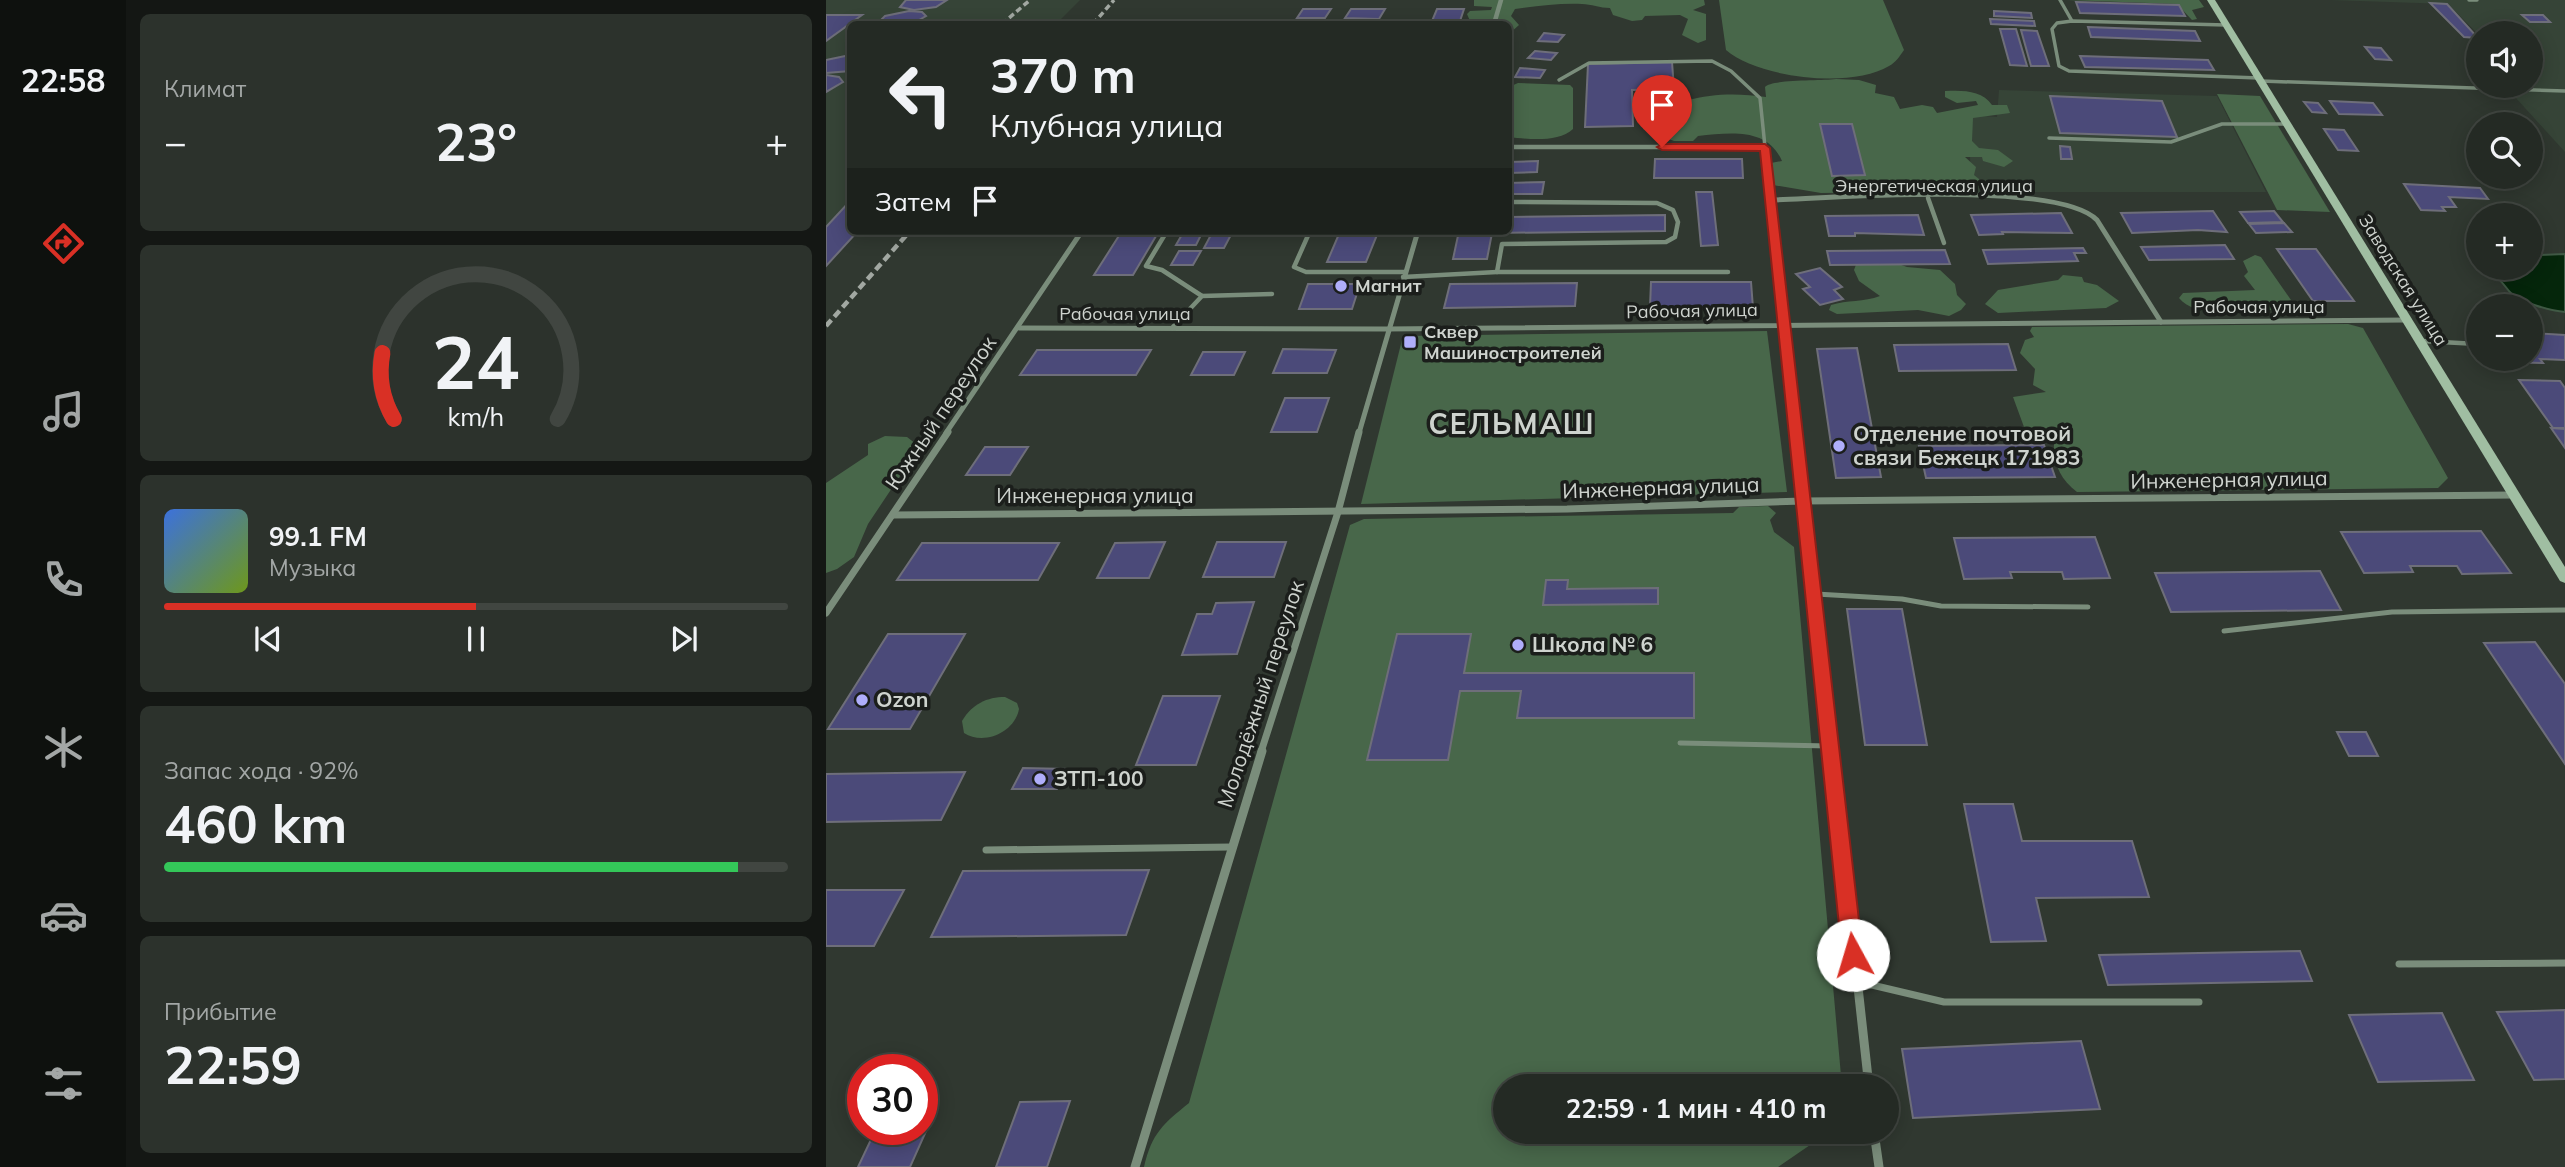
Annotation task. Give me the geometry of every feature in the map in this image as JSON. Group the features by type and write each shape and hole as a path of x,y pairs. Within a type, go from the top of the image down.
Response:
{"street":[{"path":"1495,21 1501,0"},
{"name":"Заводская улица","path":"2211,0 2565,578"},
{"path":"1512,147 1765,148 1867,1074"},
{"name":"Энергетическая улица","path":"1772,200 1928,198 2051,201 2071,205 2094,216 2161,322"},
{"name":"Южный переулок","path":"826,612 1079,235"},
{"name":"Молодёжный переулок","path":"1135,1167 1231,847 1338,512 1387,329 1417,235"},
{"name":"Рабочая улица","path":"1019,328 1387,329 2407,320"},
{"name":"Инженерная улица","path":"893,515 1567,509 1803,501 2514,495"},
{"path":"1876,1144 1879,1167"}],"lane":[{"path":"2060,0 2071,21"},
{"path":"2469,0 2477,0"},
{"path":"2226,25 2071,21 2057,23 2052,29 2062,69 2077,73 2565,90"},
{"path":"1559,80 1589,63 1712,61 1731,71 1760,98 1765,148"},
{"path":"2049,138 2171,142 2222,124 2286,124"},
{"path":"1928,198 1944,243"},
{"path":"1497,272 1502,244 1666,242 1675,237 1678,228 1673,210 1657,203 1512,202"},
{"path":"1165,235 1146,266 1162,270 1202,296 1272,293"},
{"path":"1308,235 1294,267 1306,272 1404,275 1634,270 1728,272"},
{"path":"1172,328 1180,316 1202,296"},
{"path":"2420,341 2466,343"},
{"path":"1816,594 1902,599 1941,606 2088,607"},
{"path":"2224,631 2271,628 2392,612 2565,610"},
{"path":"1680,743 1831,746"},
{"path":"986,850 1231,847"},
{"path":"2399,964 2565,963"},
{"path":"1855,981 1944,1002 2199,1002"}],"shaded area":[{"path":"826,0 1080,0 1059,21 847,21 847,235 826,266"},
{"path":"1474,0 1704,0 1705,5 1693,10 1706,14 1706,40 1698,43 1682,35 1688,19 1680,15 1645,16 1642,20 1632,21 1613,15 1610,8 1557,4 1515,9 1511,16 1519,25 1512,31 1512,21 1470,21 1467,14 1470,11 1491,10 1492,7 1474,6"},
{"path":"1719,0 1883,0 1904,50 1889,66 1852,77 1805,77 1760,68 1726,50"},
{"path":"2067,0 2199,0 2204,7 2192,10 2197,19 2192,20 2177,4"},
{"path":"2330,0 2565,0 2565,152 2543,128 2543,112 2529,112 2516,98 2543,98 2543,21 2466,22 2448,4"},
{"path":"1859,80 1876,85 1875,93 1894,97 1900,109 1922,105 1933,107 1937,113 1978,105 1976,101 1957,103 1945,97 1945,91 1965,91 1983,96 1992,105 2007,105 2010,113 1973,118 1972,141 1979,148 1998,150 2013,161 2004,167 1983,161 1982,157 1965,157 1976,167 1974,175 1979,179 1980,185 1971,194 1939,186 1898,192 1821,193 1767,184 1764,169 1771,163 1782,161 1767,142 1757,137 1723,134 1698,136 1693,141 1674,141 1643,129 1645,121 1688,100 1718,95 1766,97 1765,87 1769,84"},
{"path":"1518,83 1570,85 1573,88 1573,129 1551,138 1512,137 1512,86"},
{"path":"1999,90 2217,96 2266,192 1971,192 1969,115 1997,117"},
{"path":"2217,94 2260,96 2330,212 2277,210"},
{"path":"2565,254 2565,312 2543,308 2543,294 2512,294 2500,280 2543,280 2543,255"},
{"path":"2255,255 2261,257 2291,300 2278,305 2277,311 2245,306 2230,312 2202,311 2179,298 2183,293 2255,290 2244,276 2248,272 2243,261"},
{"path":"1887,260 1907,267 1940,270 1955,284 1957,295 1966,304 1949,316 1918,310 1837,314 1829,310 1831,305 1880,296 1859,281 1854,270 1857,262"},
{"path":"2063,275 2082,277 2084,282 2097,285 2119,301 2106,308 1998,313 1985,304 1998,290 2058,280"},
{"path":"2348,324 2363,328 2448,478 2438,488 2077,492 2059,471 2054,444 2034,438 2024,427 2013,397 2046,392 2033,385 2035,369 2020,353 2025,340 2034,337 2030,331 2032,327"},
{"path":"1767,331 1787,492 1361,504 1403,336"},
{"path":"885,436 907,437 916,444 914,455 868,524 854,557 826,573 826,483 868,455 868,444"},
{"path":"1768,506 1776,513 1770,520 1774,532 1794,547 1841,1074 1493,1074 1493,1144 1812,1144 1778,1167 1144,1167 1155,1137 1172,1117 1189,1103 1350,525 1364,519 1733,513 1739,507"},
{"path":"1005,697 1017,703 1019,709 1012,724 989,737 972,737 964,733 962,721 970,710 986,700"}],"building":[{"path":"906,0 947,0 936,7 914,10 900,7"},
{"path":"2076,2 2179,5 2185,16 2080,13"},
{"path":"2430,3 2447,4 2466,25 2464,37"},
{"path":"1303,9 1331,9 1325,18 1297,18"},
{"path":"1351,9 1385,9 1379,19 1345,18"},
{"path":"1437,9 1464,9 1460,21 1432,21"},
{"path":"909,11 922,12 926,16 917,21 880,21 885,16"},
{"path":"1994,11 2031,13 2032,18 1994,16"},
{"path":"826,15 862,15 854,21 847,21 847,26 826,41"},
{"path":"2522,15 2543,15 2550,22 2543,21 2529,21"},
{"path":"1990,19 2034,21 2035,26 1991,24"},
{"path":"2088,27 2195,31 2200,41 2091,37"},
{"path":"2000,29 2016,29 2027,66 2010,65"},
{"path":"2021,30 2037,31 2049,66 2031,66"},
{"path":"1544,33 1564,35 1558,42 1538,41"},
{"path":"2365,47 2381,48 2391,60 2375,59"},
{"path":"1535,51 1557,53 1551,60 1528,58"},
{"path":"847,56 847,71 826,73 826,60"},
{"path":"2080,56 2208,60 2214,70 2085,67"},
{"path":"1672,62 1674,89 1632,90 1633,126 1585,127 1588,64"},
{"path":"1520,68 1545,70 1540,78 1515,77"},
{"path":"826,75 839,77 843,82 826,92"},
{"path":"2050,96 2162,101 2177,137 2060,133"},
{"path":"2330,101 2373,103 2382,115 2339,114"},
{"path":"2304,102 2318,103 2326,113 2312,112"},
{"path":"1820,124 1852,124 1865,175 1832,176"},
{"path":"2324,129 2344,130 2358,151 2338,150"},
{"path":"2060,146 2070,147 2072,159 2061,159"},
{"path":"1655,159 1742,159 1743,178 1654,178"},
{"path":"1538,161 1537,172 1512,173 1512,162"},
{"path":"1544,182 1542,194 1512,194 1512,183"},
{"path":"2404,184 2481,189 2488,199 2449,197 2456,207 2442,207 2445,211 2421,210"},
{"path":"1696,192 1712,192 1718,245 1701,246"},
{"path":"847,204 847,235 854,235 826,266 826,227"},
{"path":"2213,211 2227,232 2198,230 2132,233 2121,213"},
{"path":"2274,211 2283,222 2248,223 2240,212"},
{"path":"2061,213 2072,233 2002,232 2003,234 1979,235 1971,215"},
{"path":"1665,215 1665,231 1512,233 1512,217"},
{"path":"1918,215 1924,235 1855,233 1855,236 1829,236 1825,216"},
{"path":"2284,223 2292,232 2256,233 2249,224"},
{"path":"1119,235 1157,235 1133,275 1094,275"},
{"path":"1182,235 1201,235 1196,245 1176,245"},
{"path":"1211,235 1231,235 1224,248 1204,248"},
{"path":"1339,235 1377,235 1366,262 1327,262"},
{"path":"1458,235 1492,235 1487,259 1453,259"},
{"path":"2225,245 2234,259 2149,260 2141,247"},
{"path":"2083,248 2086,253 2074,253 2078,261 1988,264 1983,250"},
{"path":"2277,249 2316,249 2354,301 2313,301"},
{"path":"1945,250 1950,264 1830,265 1827,251"},
{"path":"1179,251 1201,251 1193,265 1171,265"},
{"path":"1820,268 1842,287 1834,290 1843,299 1820,305 1803,289 1810,287 1796,274"},
{"path":"1651,282 1751,282 1753,308 1650,307"},
{"path":"1577,283 1575,306 1444,308 1450,284"},
{"path":"1308,284 1360,284 1352,309 1299,309"},
{"path":"2543,334 2565,335 2565,360 2543,359"},
{"path":"2008,344 2016,370 1899,371 1894,345"},
{"path":"1857,348 1881,477 1836,478 1817,349"},
{"path":"1283,349 1336,350 1327,373 1273,373"},
{"path":"1037,350 1151,350 1136,375 1020,375"},
{"path":"1203,352 1245,352 1234,375 1191,375"},
{"path":"2519,380 2560,381 2565,388 2565,428 2553,428"},
{"path":"1285,398 1329,398 1317,432 1271,432"},
{"path":"2551,428 2565,429 2565,448"},
{"path":"2044,445 2055,477 1926,478 1919,446"},
{"path":"985,447 1028,447 1010,475 966,475"},
{"path":"2481,531 2511,573 2462,574 2457,566 2410,566 2413,572 2364,573 2341,532"},
{"path":"2095,537 2110,578 2064,579 2062,572 2010,572 2012,578 1964,579 1954,538"},
{"path":"1165,542 1149,578 1097,578 1115,543"},
{"path":"1217,542 1286,542 1274,577 1203,577"},
{"path":"922,543 1059,543 1038,580 897,580"},
{"path":"2320,571 2341,610 2171,612 2155,573"},
{"path":"1546,580 1568,580 1567,589 1658,588 1658,604 1543,605"},
{"path":"1254,602 1237,654 1182,655 1197,614 1212,614 1216,603"},
{"path":"1847,609 1902,609 1927,745 1865,745"},
{"path":"888,634 965,634 910,729 828,729"},
{"path":"1397,634 1471,634 1464,673 1694,673 1694,718 1517,718 1521,691 1460,691 1448,760 1367,760"},
{"path":"2535,642 2565,684 2565,764 2484,643"},
{"path":"1163,696 1220,696 1196,765 1136,765"},
{"path":"2337,732 2366,732 2378,756 2349,756"},
{"name":"ЗТП-100","path":"1023,768 1067,769 1057,789 1012,789"},
{"path":"965,772 941,820 826,822 826,774"},
{"path":"1964,804 2013,804 2022,841 2132,841 2149,897 2036,898 2046,941 1991,942"},
{"path":"1149,870 1126,935 931,937 963,871"},
{"path":"826,890 904,890 874,946 826,946"},
{"path":"2300,951 2312,981 2108,985 2099,955"},
{"path":"2565,1010 2565,1079 2534,1080 2497,1012"},
{"path":"2442,1013 2474,1080 2378,1082 2349,1015"},
{"path":"2081,1041 2100,1109 1913,1118 1902,1049"},
{"path":"1070,1101 1047,1167 996,1167 1020,1102"},
{"path":"868,1145 920,1145 910,1167 858,1167"}],"railway":[{"path":"1006,21 1030,0"},
{"path":"1096,21 1114,0"},
{"path":"826,326 906,235"}],"place":[{"name":"Магнит","path":"1341,286"},
{"name":"Сквер Машиностроителей","path":"1410,342"},
{"name":"Отделение почтовой связи Бежецк 171983","path":"1839,446"},
{"name":"Школа № 6","path":"1518,645"},
{"name":"Ozon","path":"862,700"},
{"name":"ЗТП-100","path":"1040,779"}],"district":[{"name":"СЕЛЬМАШ","path":"1512,424"}],"route":[{"path":"1662,147 1765,148 1788,376 1816,594 1853,955"}]}
